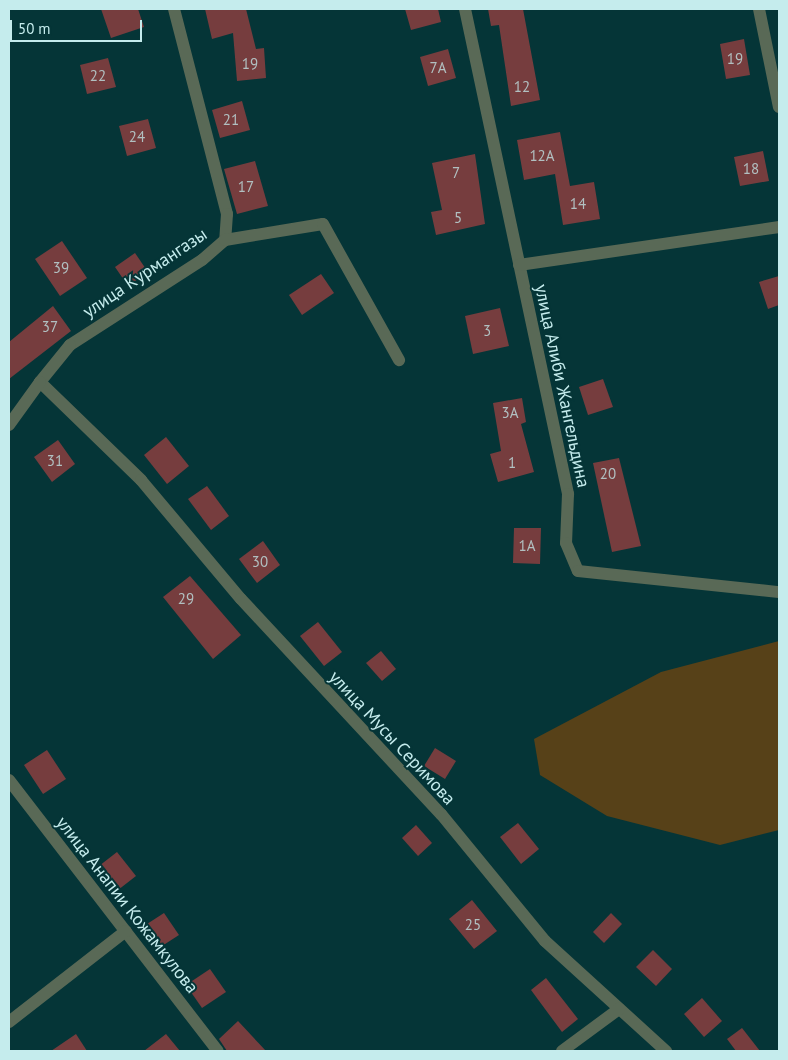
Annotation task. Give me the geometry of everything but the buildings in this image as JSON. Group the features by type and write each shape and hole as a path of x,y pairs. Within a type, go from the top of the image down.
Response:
{"street":[{"name":"улица Курмангазы","path":"9,425 70,345 202,260 225,240 227,214 174,9"},
{"name":"улица Алиби Жангельдина","path":"465,9 568,494 566,543 578,570 779,592"},
{"path":"759,9 779,107"},
{"path":"225,240 323,224 399,360"},
{"path":"519,265 779,227"},
{"name":"улица Мусы Серимова","path":"40,382 100,439 347,717 441,814 545,940 666,1051"},
{"name":"улица Анапии Кожамкулова","path":"9,780 218,1051"},
{"path":"9,1022 126,931"},
{"path":"562,1051 619,1009"}],"shaded area":[{"path":"779,641 779,830 720,845 607,816 540,775 534,739 661,672"}]}
